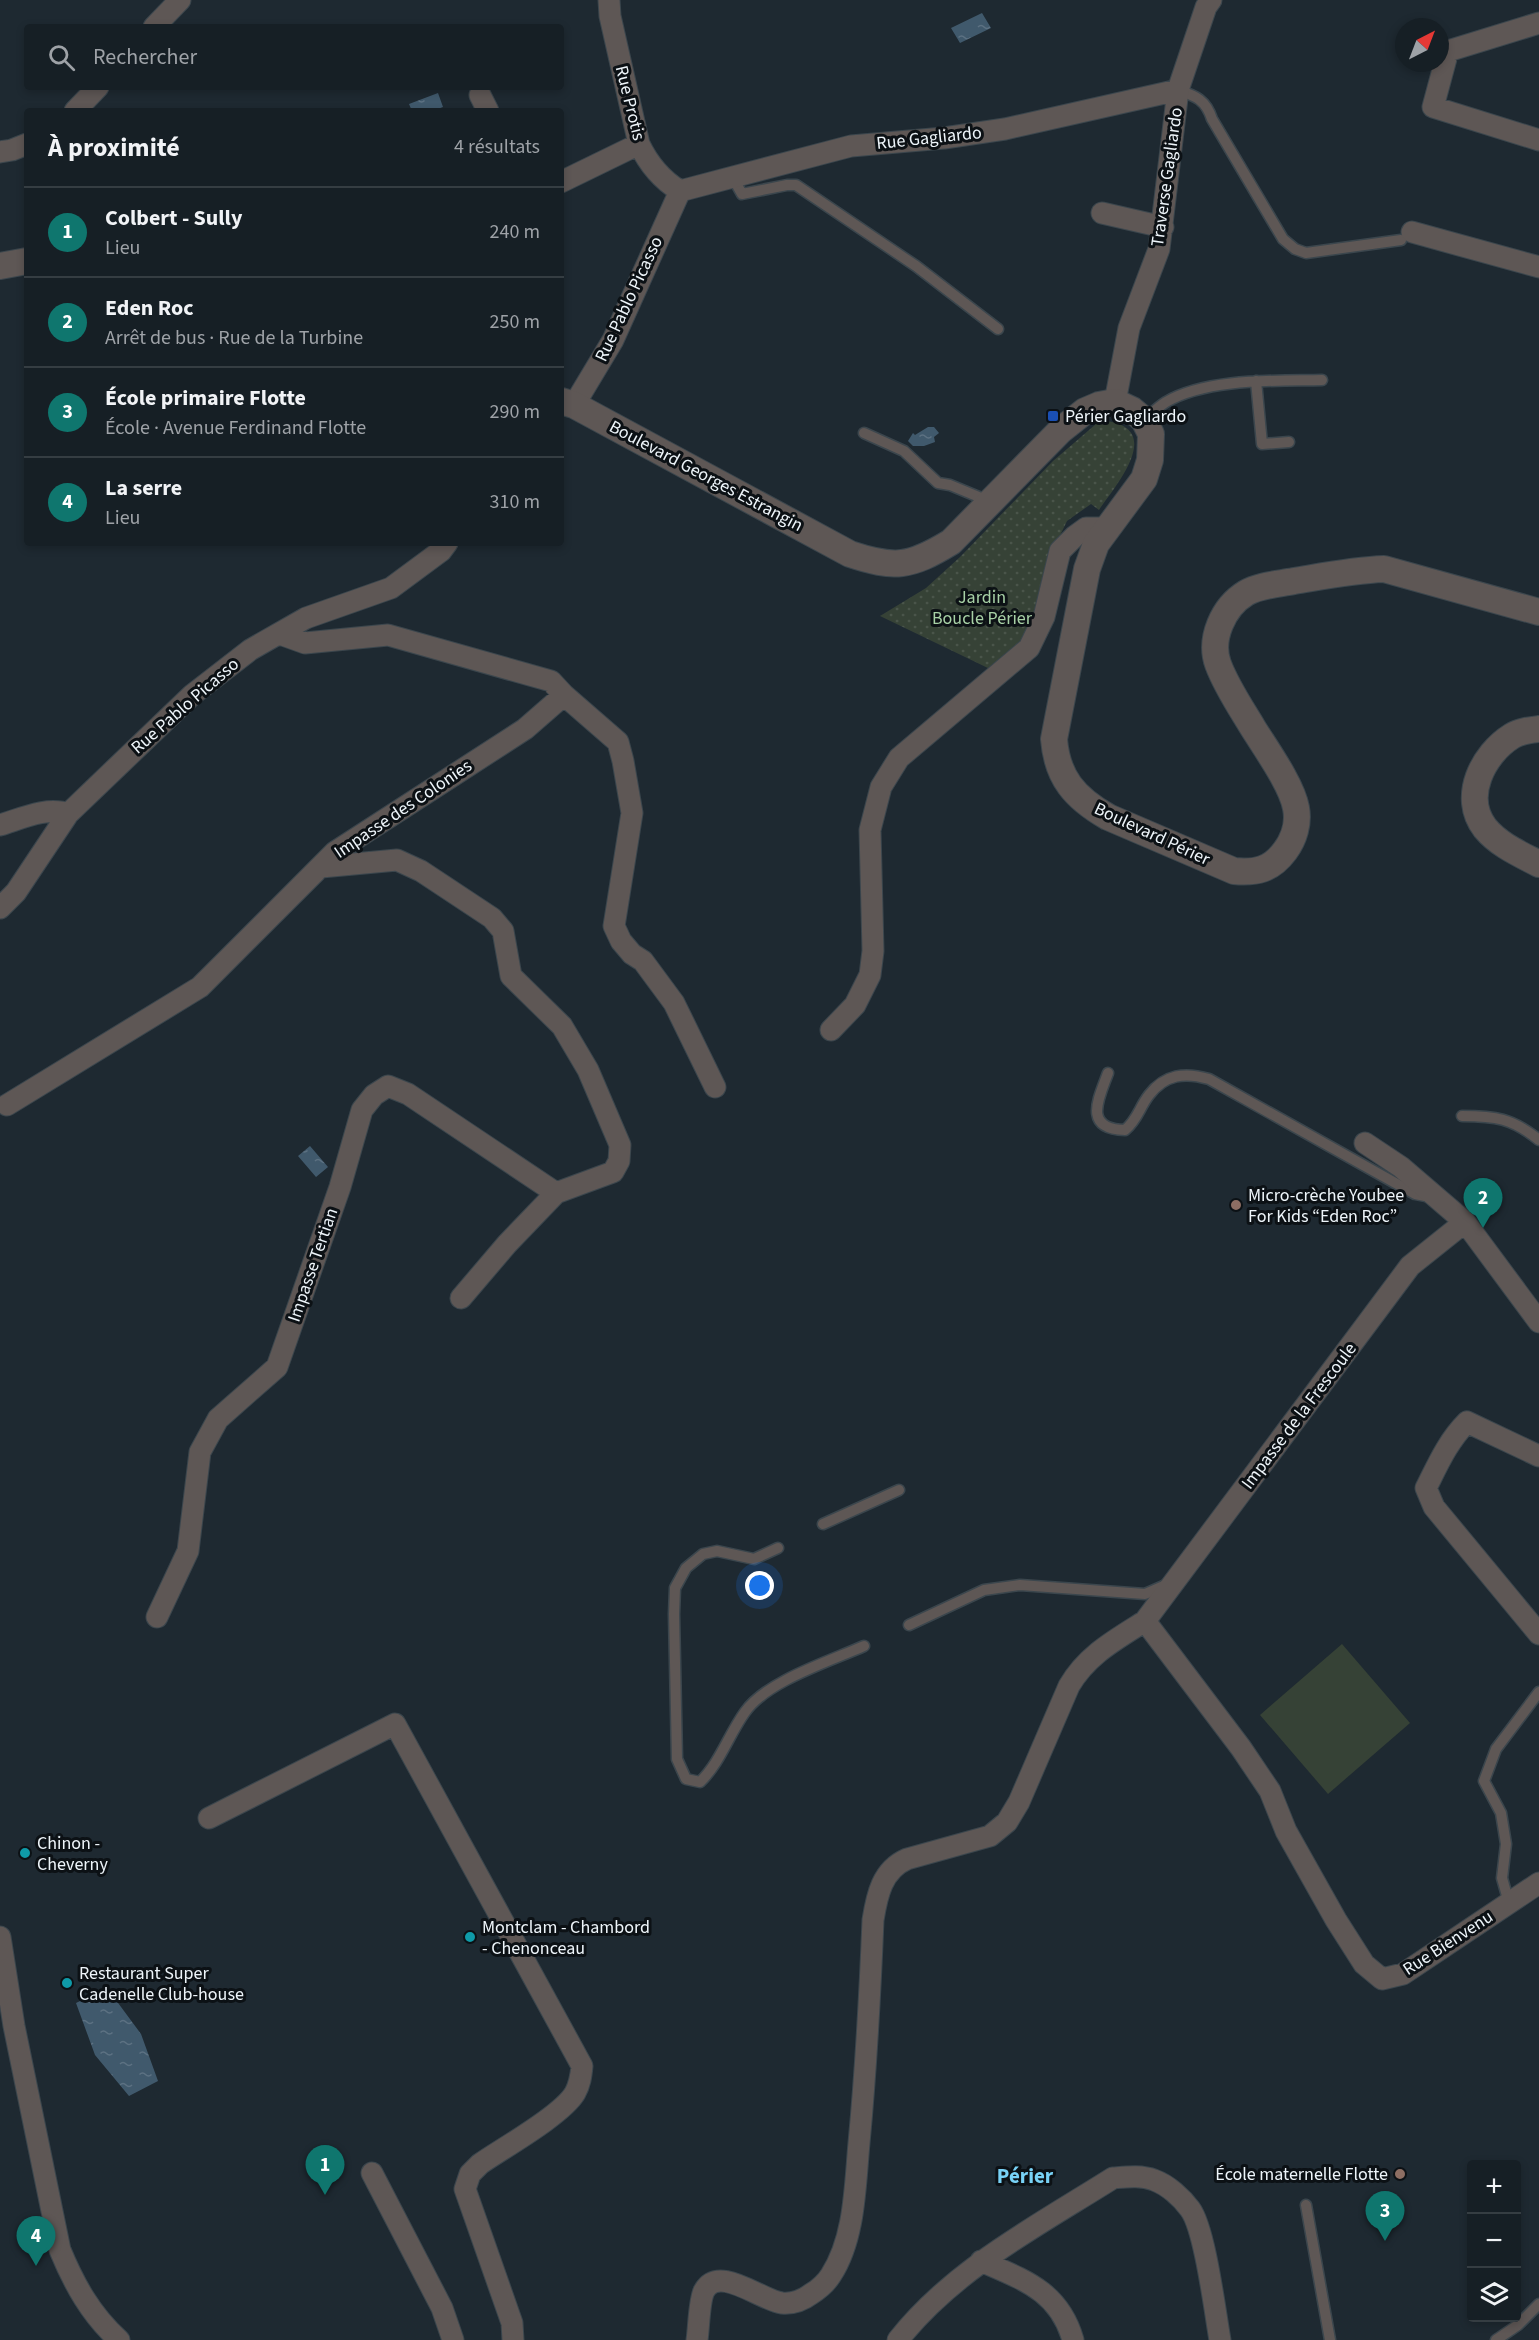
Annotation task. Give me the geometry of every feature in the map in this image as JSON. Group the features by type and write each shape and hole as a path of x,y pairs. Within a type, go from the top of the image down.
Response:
{"street":[{"path":"157,24 180,0"},
{"name":"Rue Protis","path":"609,0 610,16 639,144 646,159 680,191"},
{"name":"Traverse Gagliardo","path":"1115,402 1129,328 1159,249 1179,90 1206,7 1211,0"},
{"path":"1539,23 1448,51 1433,107 1539,140"},
{"path":"78,108 95,90"},
{"name":"Rue Gagliardo","path":"680,191 851,146 944,138 1005,129 1179,90"},
{"path":"564,181 639,144"},
{"path":"0,152 24,145"},
{"name":"Rue Pablo Picasso","path":"568,403 613,340 680,191"},
{"path":"1101,213 1163,227"},
{"path":"1406,236 1539,267"},
{"path":"0,266 24,262"},
{"path":"991,502 1061,430 1099,405 1115,402 1132,410 1144,420"},
{"name":"Boulevard Georges Estrangin","path":"568,403 850,554 879,563 909,563 931,554 951,542 991,502"},
{"name":"Boulevard Périer","path":"1144,420 1150,435 1151,450 1144,479 1096,544 1087,569 1054,739 1055,755 1072,791 1091,807 1108,817 1234,871 1253,873 1265,868 1281,856 1290,844 1296,828 1297,808 1218,663 1217,633 1222,618 1246,593 1264,586 1364,569 1384,569 1539,612"},
{"path":"831,1030 855,1005 870,975 873,951 870,830 881,787 899,758 1029,648 1044,617 1060,551 1086,528 1107,528"},
{"name":"Rue Pablo Picasso","path":"0,908 16,892 68,814 192,695 250,650 306,618 391,588 445,546"},
{"path":"280,634 305,643 388,634 551,681 618,742 632,813 614,926 621,940 632,954 643,961 674,1003 715,1087"},
{"name":"Impasse des Colonies","path":"7,1105 200,987 261,923 335,852 525,729 564,695"},
{"path":"1539,729 1513,735 1497,748 1476,781 1478,814 1485,827 1501,844 1539,864"},
{"path":"0,825 30,815 61,812 68,814"},
{"path":"321,867 397,860 421,871 492,918 503,931 511,976 562,1026 588,1070 620,1145 619,1161 613,1172 555,1193 461,1298"},
{"name":"Impasse Tertian","path":"157,1617 188,1551 200,1452 218,1419 277,1367 340,1187 362,1110 374,1095 388,1086 408,1094 555,1193"},
{"path":"1365,1143 1401,1167 1465,1222 1539,1322"},
{"name":"Impasse de la Frescoule","path":"1144,1622 1410,1266 1465,1222"},
{"path":"1539,1456 1467,1422 1454,1435 1444,1451 1426,1488 1434,1507 1539,1634"},
{"path":"697,2340 703,2292 711,2282 720,2279 769,2300 793,2303 820,2288 831,2275 843,2248 853,2207 867,2062 873,1920 876,1899 885,1876 897,1863 990,1836 1007,1822 1019,1802 1078,1670 1109,1643 1144,1622"},
{"name":"Rue Bienvenu","path":"1144,1622 1247,1757 1270,1791 1286,1831 1336,1920 1364,1964 1382,1979 1403,1974 1539,1883"},
{"path":"209,1818 395,1724 582,2066 580,2082 573,2096 549,2117 480,2164 470,2174 465,2189 512,2323 513,2340"},
{"path":"0,1938 14,2026 60,2250 85,2301 103,2326 119,2340"},
{"path":"372,2173 442,2308 453,2340"},
{"path":"898,2340 911,2323 981,2261 1113,2178 1134,2176 1155,2180 1172,2190 1191,2211 1202,2244 1220,2340"},
{"path":"981,2261 1043,2291 1059,2307 1070,2327 1073,2340"}],"lane":[{"path":"1179,90 1200,98 1208,107 1212,119 1283,238 1295,249 1306,252 1406,236"},
{"path":"733,178 742,194 796,185 916,266 998,329"},
{"path":"1144,420 1166,402 1197,389 1256,381 1322,380"},
{"path":"1256,381 1262,444 1289,442"},
{"path":"864,433 904,451 938,483 950,485 991,502"},
{"path":"1108,1073 1096,1105 1097,1118 1104,1126 1125,1130 1135,1121 1148,1096 1160,1083 1174,1076 1191,1074 1209,1079 1415,1194 1439,1199"},
{"path":"1462,1116 1494,1116 1522,1126 1539,1140"},
{"path":"823,1524 899,1490"},
{"path":"778,1548 754,1559 717,1551 703,1554 686,1568 675,1588 678,1759 686,1779 700,1782 710,1773 745,1712 757,1698 776,1685 864,1646"},
{"path":"909,1625 984,1590 1020,1584 1145,1594 1178,1579"},
{"path":"1509,1903 1502,1878 1506,1844 1501,1813 1484,1781 1496,1749 1539,1692"},
{"path":"1306,2205 1330,2340"},
{"path":"1496,2340 1518,2325 1539,2304"}],"green space":[{"name":"Jardin Boucle Périer","path":"1106,421 1123,426 1132,435 1134,446 1131,459 1116,487 1099,510 1091,504 1067,521 1053,550 1042,598 1023,642 992,670 880,616 926,588 960,557 1053,461 1096,424"},
{"path":"1342,1644 1410,1723 1328,1794 1260,1715"}],"water":[{"path":"982,13 991,28 960,43 951,28"},
{"path":"438,93 443,107 411,108 409,104"},
{"path":"928,427 934,427 939,433 934,437 935,442 924,446 913,446 908,441 913,433 915,435"},
{"path":"310,1146 328,1167 316,1177 298,1156"},
{"path":"107,1988 141,2034 158,2081 129,2096 95,2055 76,2003"}],"place":[{"name":"Périer Gagliardo","path":"1053,416"},
{"name":"Micro-crèche Youbee For Kids “Eden Roc”","path":"1236,1205"},
{"name":"Eden Roc","path":"1483,1228"},
{"name":"Chinon - Cheverny","path":"25,1853"},
{"name":"Montclam - Chambord - Chenonceau","path":"470,1937"},
{"name":"Restaurant Super Cadenelle Club-house","path":"67,1983"},
{"name":"École maternelle Flotte","path":"1400,2174"},
{"name":"Colbert - Sully","path":"325,2195"},
{"name":"École primaire Flotte","path":"1385,2241"},
{"name":"La serre","path":"36,2266"}],"district":[{"name":"Périer","path":"1025,2176"}]}
